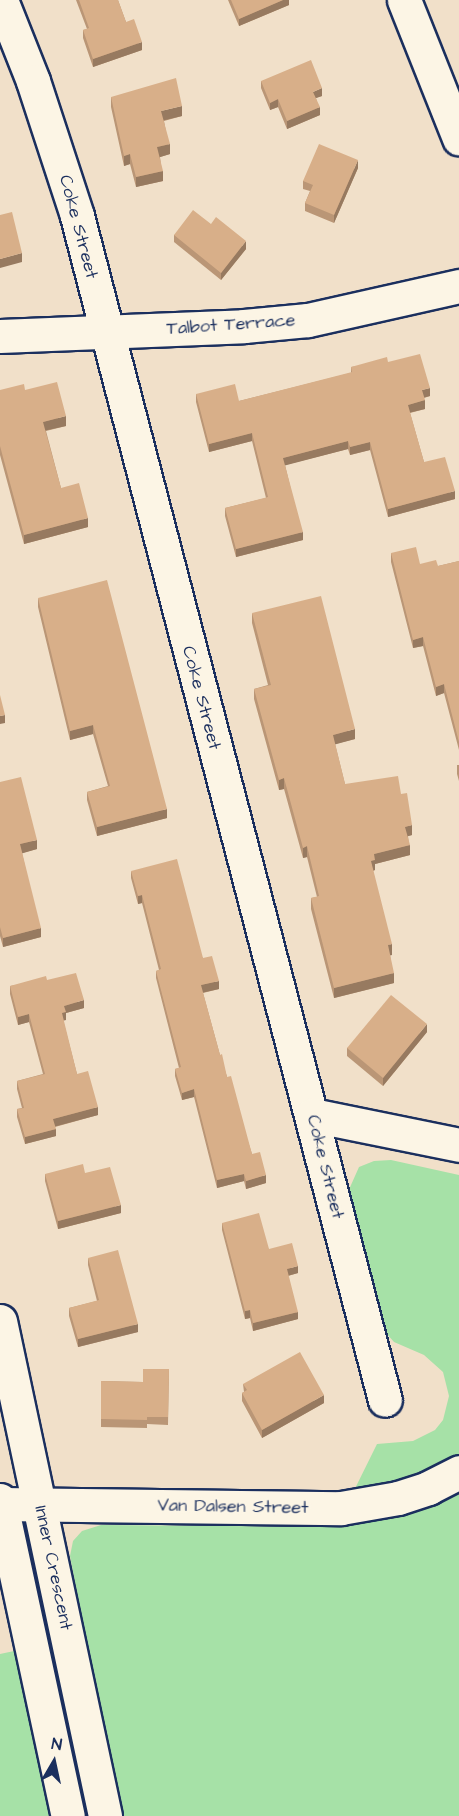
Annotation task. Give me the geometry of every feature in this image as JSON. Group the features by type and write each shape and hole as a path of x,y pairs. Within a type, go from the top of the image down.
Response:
{"street":[{"name":"Coke Street","path":"1,0 33,81 74,206 385,1400"},
{"path":"404,0 459,138"},
{"name":"Talbot Terrace","path":"0,336 244,326 308,320 459,286"},
{"path":"312,1115 459,1145"},
{"name":"Inner Crescent","path":"0,1321 105,1816"},
{"name":"Van Dalsen Street","path":"0,1503 341,1508 398,1498 428,1488 459,1472"},
{"name":"Inner Crescent","path":"0,1503 68,1816"}],"green space":[{"path":"391,1160 459,1175 459,1816 0,1816 0,1654 85,1636 70,1556 73,1541 82,1531 101,1525 336,1527 377,1444 413,1441 435,1430 443,1420 449,1396 443,1372 424,1355 394,1342 377,1323 347,1194 359,1167 374,1161"}],"building":[{"path":"79,0 118,0 126,22 134,19 142,42 93,59 83,30 89,28"},
{"path":"231,0 283,0 239,19"},
{"path":"311,60 322,88 313,92 320,107 287,121 278,99 270,103 261,81"},
{"path":"176,78 182,106 161,111 170,144 157,147 163,171 136,177 130,154 124,156 111,97"},
{"path":"319,144 358,160 334,215 305,203 313,185 303,181"},
{"path":"193,210 211,224 216,217 246,241 221,273 174,235"},
{"path":"12,212 22,253 0,259 0,215"},
{"path":"420,354 430,388 422,390 425,400 408,405 424,462 445,457 455,491 388,509 370,442 350,447 348,441 283,458 303,532 236,549 225,508 268,497 252,433 209,444 196,394 235,384 239,401 352,372 351,367 387,357 388,362"},
{"path":"57,382 66,416 43,422 61,488 79,483 88,518 24,535 0,446 0,390 24,384 25,390"},
{"path":"416,547 420,564 436,560 438,566 459,561 459,742 444,684 436,687 423,637 413,640 391,553"},
{"path":"107,580 167,809 97,827 87,792 110,786 93,725 70,731 38,598"},
{"path":"321,596 355,729 333,735 345,784 398,776 401,794 407,793 412,825 405,827 410,845 374,854 375,860 371,861 392,944 388,945 394,973 334,988 311,898 319,896 307,846 303,848 284,778 279,780 254,689 271,685 252,613"},
{"path":"0,695 5,715 0,716"},
{"path":"21,777 37,840 20,844 41,928 3,938 0,927 0,782"},
{"path":"177,859 203,958 212,956 219,981 201,985 220,1055 222,1054 227,1077 231,1076 252,1154 260,1152 266,1175 246,1181 244,1174 217,1180 194,1089 182,1093 175,1069 181,1067 156,971 161,969 142,895 138,896 131,871"},
{"path":"76,973 84,1000 64,1006 66,1012 62,1013 77,1074 88,1071 98,1107 53,1119 56,1129 25,1137 17,1109 24,1108 17,1081 45,1074 29,1014 18,1017 10,986 46,976 47,980"},
{"path":"391,995 427,1024 383,1078 347,1048"},
{"path":"83,1164 85,1173 110,1167 121,1205 58,1221 45,1174"},
{"path":"259,1213 269,1249 292,1243 298,1266 287,1269 298,1312 253,1323 250,1310 245,1311 222,1223"},
{"path":"118,1250 138,1324 78,1339 69,1308 99,1300 88,1258"},
{"path":"300,1352 324,1395 262,1430 242,1393 247,1390 243,1384"},
{"path":"143,1369 169,1369 168,1417 147,1417 147,1420 101,1419 101,1381 143,1382"}]}
